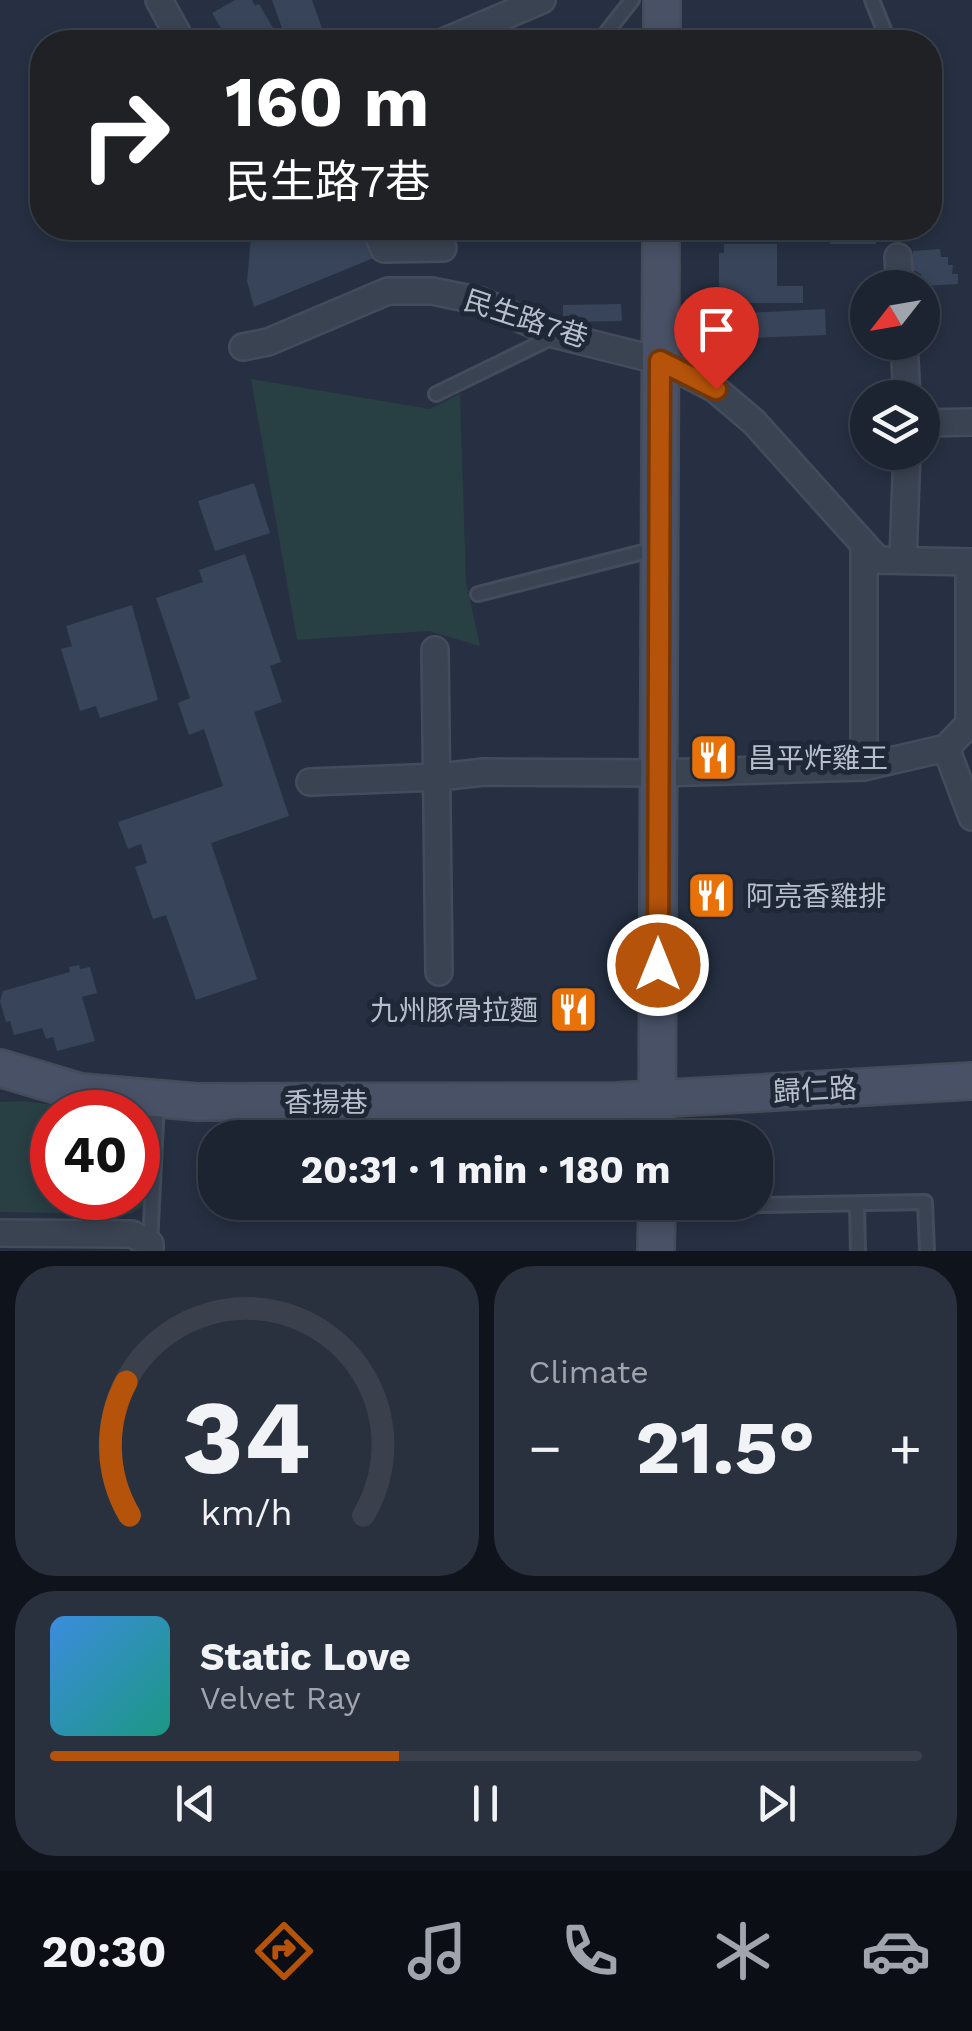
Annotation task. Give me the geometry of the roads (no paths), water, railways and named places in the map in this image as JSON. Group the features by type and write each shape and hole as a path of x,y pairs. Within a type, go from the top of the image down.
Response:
{"street":[{"path":"158,0 175,30"},
{"path":"471,30 542,0"},
{"path":"662,0 662,30"},
{"path":"380,240 384,249 444,248"},
{"path":"657,1120 661,240"},
{"path":"898,257 899,270"},
{"name":"民生路7巷","path":"243,346 268,342 388,291 432,291 482,301 557,334 660,361 716,389 754,422 878,560 971,562 969,724 946,748"},
{"path":"940,423 972,422"},
{"path":"904,560 907,470"},
{"path":"864,544 864,767"},
{"path":"436,650 439,972"},
{"path":"310,782 439,778 484,772 659,773 864,767 946,748 972,818"},
{"name":"香揚巷","path":"0,1068 73,1090"},
{"name":"歸仁路","path":"657,1100 972,1081"},
{"name":"香揚巷","path":"160,1100 657,1100"},
{"path":"656,1220 656,1251"},
{"path":"0,1233 132,1234 150,1248"}],"lane":[{"path":"608,30 632,0"},
{"path":"872,0 883,30"},
{"path":"436,394 557,334"},
{"path":"478,594 660,548"},
{"path":"773,1204 925,1202 927,1251"},
{"path":"858,1204 858,1251"},
{"path":"150,1248 151,1220"}],"place":[{"name":"昌平炸雞王","path":"713,758"},
{"name":"阿亮香雞排","path":"711,896"},
{"name":"九州豚骨拉麵","path":"573,1010"}]}
